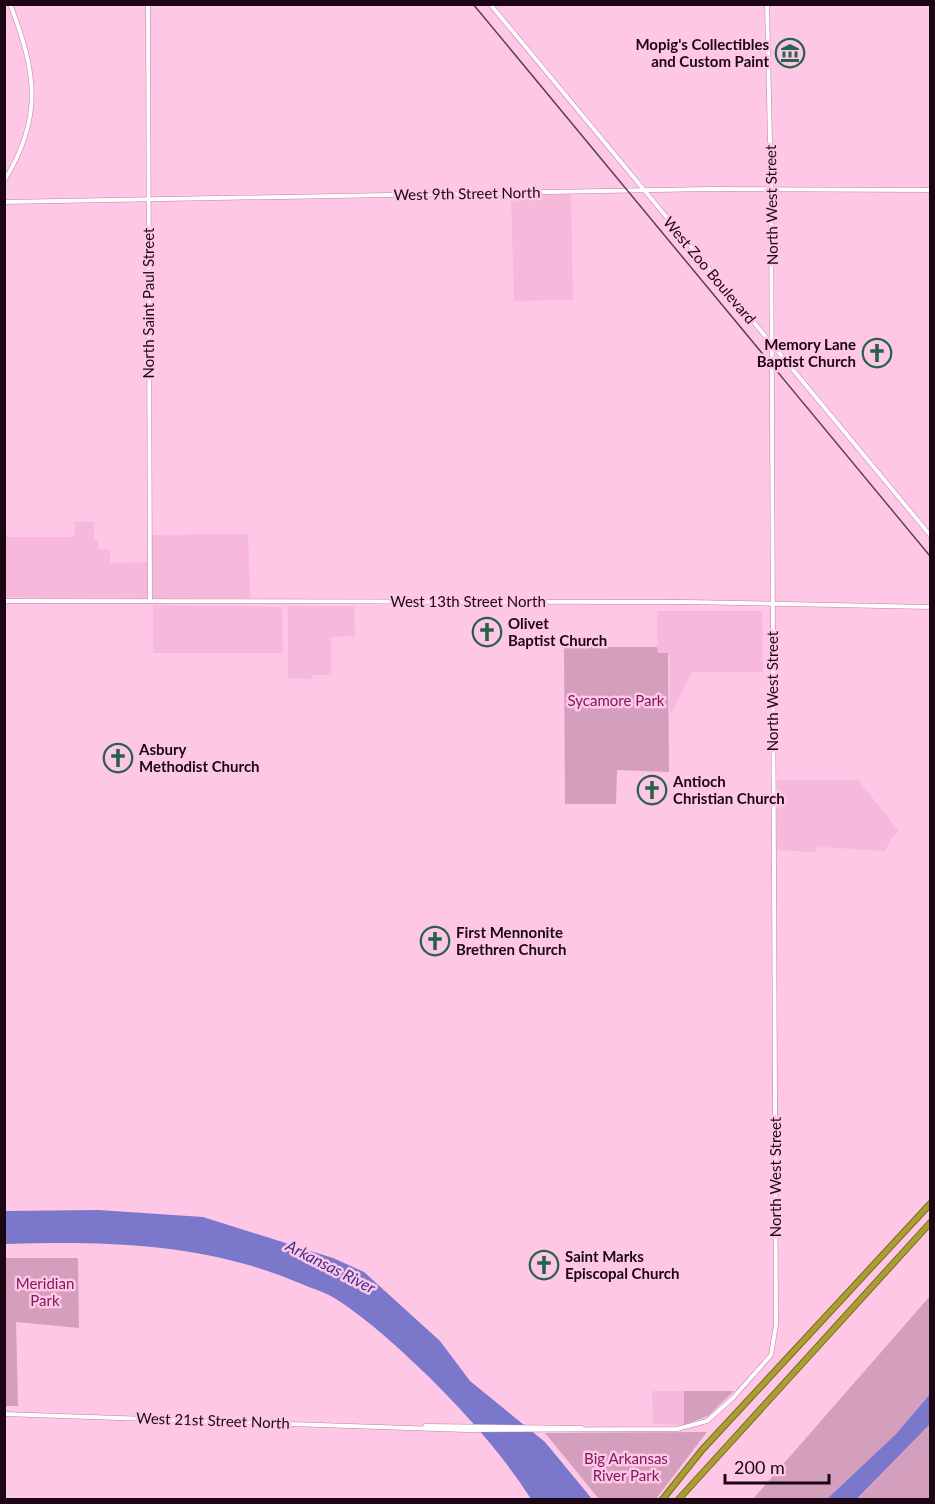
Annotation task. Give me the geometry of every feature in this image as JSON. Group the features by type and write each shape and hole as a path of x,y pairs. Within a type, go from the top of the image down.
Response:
{"highway":[{"path":"662,1500 702,1450 930,1204"},
{"path":"678,1500 712,1459 930,1223"}],"main road":[{"name":"North Saint Paul Street","path":"148,4 150,601"},
{"name":"West Zoo Boulevard","path":"490,4 930,535"},
{"name":"North West Street","path":"702,1424 719,1413 771,1355 776,1325 771,603 771,188 767,4"},
{"path":"4,181 21,151 32,100 30,60 10,6"},
{"name":"West 9th Street North","path":"4,202 771,188 930,190"},
{"name":"West 13th Street North","path":"4,601 771,603 930,607"},
{"name":"West 21st Street North","path":"4,1414 421,1426 539,1426 582,1429"},
{"name":"West 21st Street North","path":"421,1426 467,1430 542,1431 677,1429 702,1424"}],"shaded area":[{"path":"571,194 573,300 514,301 511,197"},
{"path":"75,521 94,522 94,540 98,541 98,549 110,550 110,563 147,562 147,598 5,597 5,537 74,537"},
{"path":"248,534 250,598 153,598 152,535"},
{"path":"153,605 282,607 283,653 153,653"},
{"path":"288,606 354,606 355,636 331,637 331,675 312,675 312,679 288,678"},
{"path":"657,611 762,611 763,672 692,672 670,715 670,654 657,653"},
{"path":"777,780 858,780 899,831 891,839 885,851 820,847 813,852 777,850"},
{"path":"652,1391 684,1391 684,1425 653,1424"}],"green space":[{"name":"Sycamore Park","path":"564,647 657,647 658,653 668,653 669,772 617,770 616,804 565,804"},
{"name":"Meridian Park","path":"5,1258 78,1258 79,1328 16,1322 18,1406 5,1406"},
{"path":"930,1296 930,1394 896,1434 827,1499 752,1500"},
{"path":"684,1391 734,1391 708,1416 684,1425"},
{"path":"930,1424 930,1499 857,1500"},
{"name":"Big Arkansas River Park","path":"707,1432 655,1500 599,1499 545,1433"}],"water":[{"name":"Arkansas River","path":"99,1210 203,1217 333,1258 364,1272 440,1341 470,1381 545,1442 592,1499 531,1499 484,1436 430,1378 373,1326 323,1292 264,1270 191,1252 117,1244 5,1244 4,1211"},
{"path":"930,1394 930,1424 857,1499 827,1499 896,1434"}],"railway":[{"path":"473,4 930,556"}],"place":[{"name":"Mopig's Collectibles and Custom Paint","path":"790,53"},
{"name":"Memory Lane Baptist Church","path":"877,353"},
{"name":"Olivet Baptist Church","path":"487,632"},
{"name":"Asbury Methodist Church","path":"118,758"},
{"name":"Antioch Christian Church","path":"652,790"},
{"name":"First Mennonite Brethren Church","path":"435,941"},
{"name":"Saint Marks Episcopal Church","path":"544,1265"}]}
